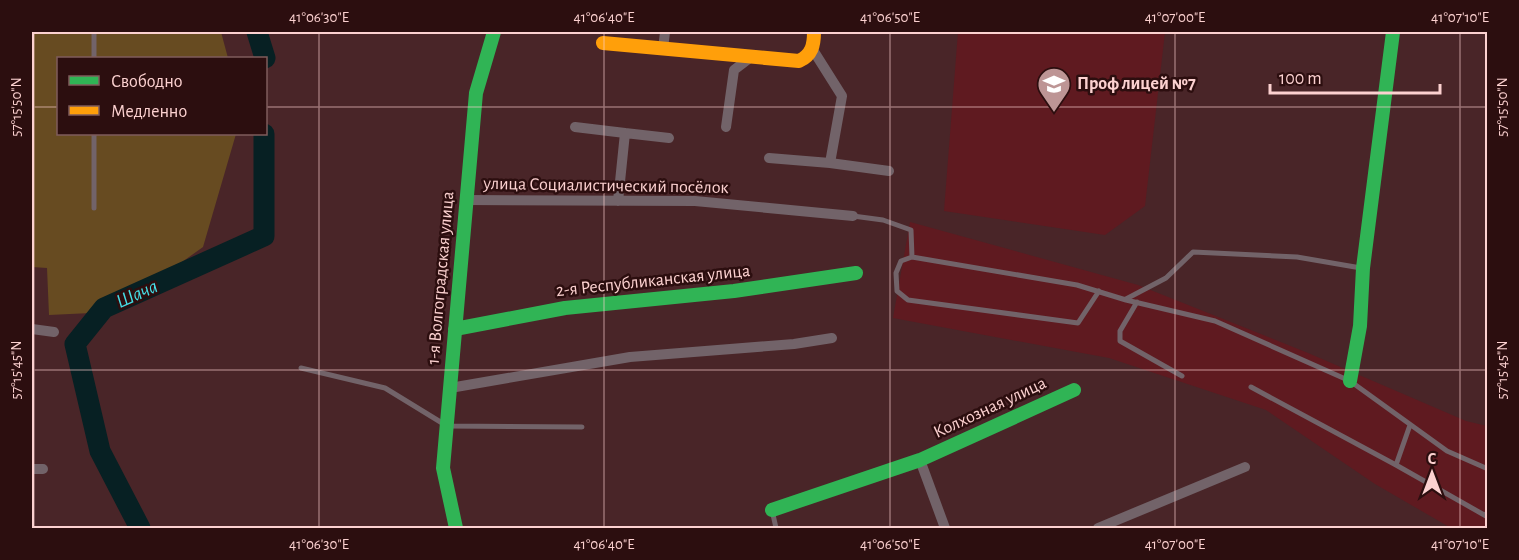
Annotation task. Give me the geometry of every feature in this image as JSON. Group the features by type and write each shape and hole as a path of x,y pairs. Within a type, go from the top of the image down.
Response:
{"street":[{"name":"1-я Волгоградская улица","path":"456,528 443,468 476,93 494,32"},
{"path":"663,49 665,32"},
{"path":"603,43 799,61 807,58 813,50 814,32"},
{"path":"1350,381 1360,326 1363,268 1393,32"},
{"path":"813,50 842,96 830,162"},
{"path":"726,127 734,70 752,57"},
{"path":"574,127 669,138"},
{"path":"618,201 625,133"},
{"path":"769,158 830,162 889,171"},
{"name":"улица Социалистический посёлок","path":"466,200 695,201 853,216"},
{"name":"2-я Республиканская улица","path":"455,328 565,308 734,291 856,273"},
{"path":"32,329 54,332"},
{"path":"450,388 630,357 794,344 832,338"},
{"name":"Колхозная улица","path":"772,510 920,460 1074,390"},
{"path":"920,460 945,528"},
{"path":"1098,528 1245,467"},
{"path":"32,469 43,470"}],"lane":[{"path":"93,32 93,57"},
{"path":"94,135 94,208"},
{"path":"853,216 883,220 911,230 912,257"},
{"path":"1126,300 1166,278 1193,252 1297,257 1363,268"},
{"path":"1099,291 1078,323 908,300 897,291 896,273 901,261 912,257 1077,285 1099,291 1126,300 1215,321 1350,381 1447,451 1488,469"},
{"path":"1137,302 1120,331 1120,341 1182,376"},
{"path":"301,368 385,388 447,426 582,427"},
{"path":"1251,387 1486,516 1488,510"},
{"path":"1396,465 1410,425"},
{"path":"772,510 776,528"}],"shaded area":[{"path":"32,32 221,32 228,57 57,57 57,135 236,135 203,247 112,312 49,315 47,268 32,267"},
{"name":"Проф лицей №7","path":"958,32 1165,32 1145,206 1105,235 944,211"},
{"path":"910,222 1138,285 1308,353 1466,421 1487,426 1487,528 1451,528 1375,484 1266,410 1109,358 893,318"}],"waterway":[{"name":"Шача","path":"257,32 265,57"},
{"name":"Шача","path":"140,528 100,451 75,344 104,308 264,236 264,135"}],"traffic: fast":[{"path":"456,528 443,468 476,93 494,32"},
{"path":"1350,381 1360,326 1363,268 1393,32"},
{"path":"455,329 565,308 734,291 856,273"},
{"path":"772,510 920,460 1074,390"}],"traffic: slow":[{"path":"603,43 799,61 807,56 811,49 814,32"}],"place":[{"name":"Проф лицей №7","path":"1054,113"}]}
